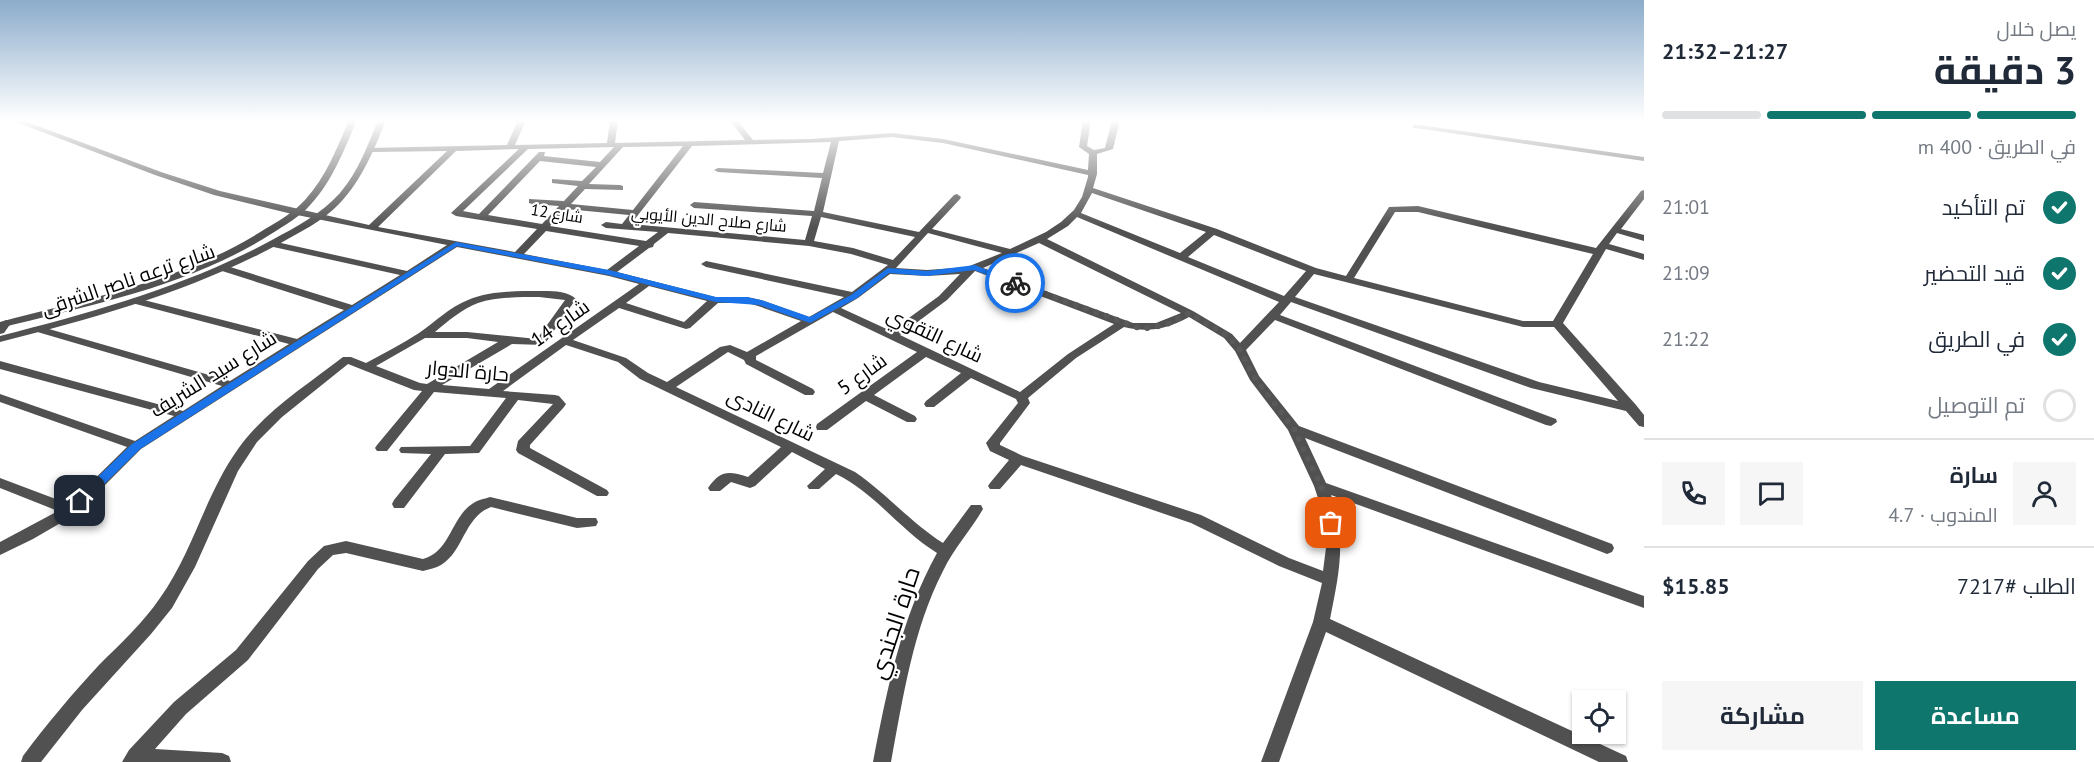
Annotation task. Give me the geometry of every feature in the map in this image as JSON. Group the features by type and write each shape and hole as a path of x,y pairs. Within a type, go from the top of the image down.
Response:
{"street":[{"path":"113,156 245,201 371,228 609,273 716,300 747,300 810,321"},
{"name":"شارع ترعه ناصر الشرقى","path":"2,326 175,276 250,243 309,202 325,180 336,156"},
{"name":"شارع ترعه ناصر الشرقى","path":"0,339 136,301 223,268 272,244 319,217 347,191 367,156"},
{"path":"371,228 446,156"},
{"name":"شارع 12","path":"517,156 456,213 650,245"},
{"path":"481,217 540,156"},
{"path":"517,256 611,156"},
{"path":"624,227 680,156"},
{"path":"809,243 832,156"},
{"path":"1009,156 1093,174"},
{"path":"892,336 951,291 972,269 1041,240 1056,232 1077,214 1089,189 1093,174 1093,156"},
{"path":"1620,156 1644,159"},
{"path":"538,158 603,165"},
{"path":"718,170 827,176"},
{"path":"555,181 620,188"},
{"path":"1089,189 1214,231 1312,270 1523,324 1549,326 1557,323 1601,249 1615,230 1639,207 1644,193"},
{"path":"748,357 854,296 891,267 957,197"},
{"path":"532,201 635,213"},
{"path":"694,205 818,214 923,232 1011,252"},
{"path":"1348,280 1392,209 1397,208 1418,209 1644,257"},
{"path":"1077,214 1288,300 1535,385 1632,408"},
{"name":"شارع صلاح الدين الأيوبي","path":"606,225 809,243 853,251 891,267 927,273 972,269"},
{"path":"609,273 650,245 667,230"},
{"path":"1615,230 1644,238"},
{"path":"1181,257 1214,231"},
{"path":"1041,240 1189,313 1228,336 1240,350 1254,377 1294,429 1321,486 1328,507 1334,540 1330,580 1321,622 1270,762"},
{"path":"272,244 408,274"},
{"name":"شارع سيد الشريف","path":"0,549 28,536 71,510 136,446 456,244"},
{"path":"706,264 854,296"},
{"path":"223,268 353,309"},
{"path":"972,269 1142,329 1165,325 1189,313"},
{"path":"1240,350 1288,300 1312,270"},
{"name":"شارع 14","path":"492,393 648,282"},
{"path":"367,367 423,335 476,300 537,295 559,295 571,299 540,343 423,335"},
{"path":"619,304 686,326 716,300"},
{"path":"136,301 298,343"},
{"name":"شارع التقوي","path":"833,308 1021,397"},
{"path":"1273,316 1551,422"},
{"path":"1122,323 1072,356 1021,397 1024,403 993,443 995,448 1018,459 1196,519 1284,562 1330,580"},
{"path":"1557,323 1644,423"},
{"path":"38,329 231,385"},
{"path":"382,448 429,389 510,340"},
{"name":"شارع النادى","path":"564,341 622,360 644,376 861,482 926,541 945,551"},
{"path":"668,387 724,349 730,348 748,357 750,362 809,392"},
{"name":"شارع 5","path":"822,427 925,352"},
{"name":"حارة الدوار","path":"30,762 68,712 165,604 186,571 224,485 243,452 275,417 347,359 410,385 429,389 555,399 560,404 523,444 523,450 602,492"},
{"path":"0,365 183,415"},
{"path":"930,404 969,373"},
{"path":"406,450 474,450 515,395"},
{"path":"865,396 911,419"},
{"path":"0,398 136,446"},
{"path":"1294,429 1607,548"},
{"path":"715,488 729,476 750,483 790,447"},
{"path":"399,504 441,451"},
{"path":"995,486 1018,459"},
{"path":"814,486 834,468"},
{"path":"0,483 71,510"},
{"path":"1321,486 1644,602"},
{"path":"134,759 180,708 242,655 313,565 329,550 346,547 423,565 432,564 441,560 472,510 480,503 490,502 578,522 591,522"},
{"name":"حارة الجندي","path":"882,762 896,693 921,603 945,551 976,509"},
{"path":"1321,622 1619,762"},
{"path":"134,759 222,762"}],"way so far":[{"path":"1015,283 1142,329 1165,325 1189,313 1228,336 1240,350 1254,377 1294,429 1321,486 1331,523"}],"route":[{"path":"80,501 136,446 456,244 609,273 716,300 735,299 761,303 810,321 854,296 888,271 927,273 975,268 1015,283"}]}
